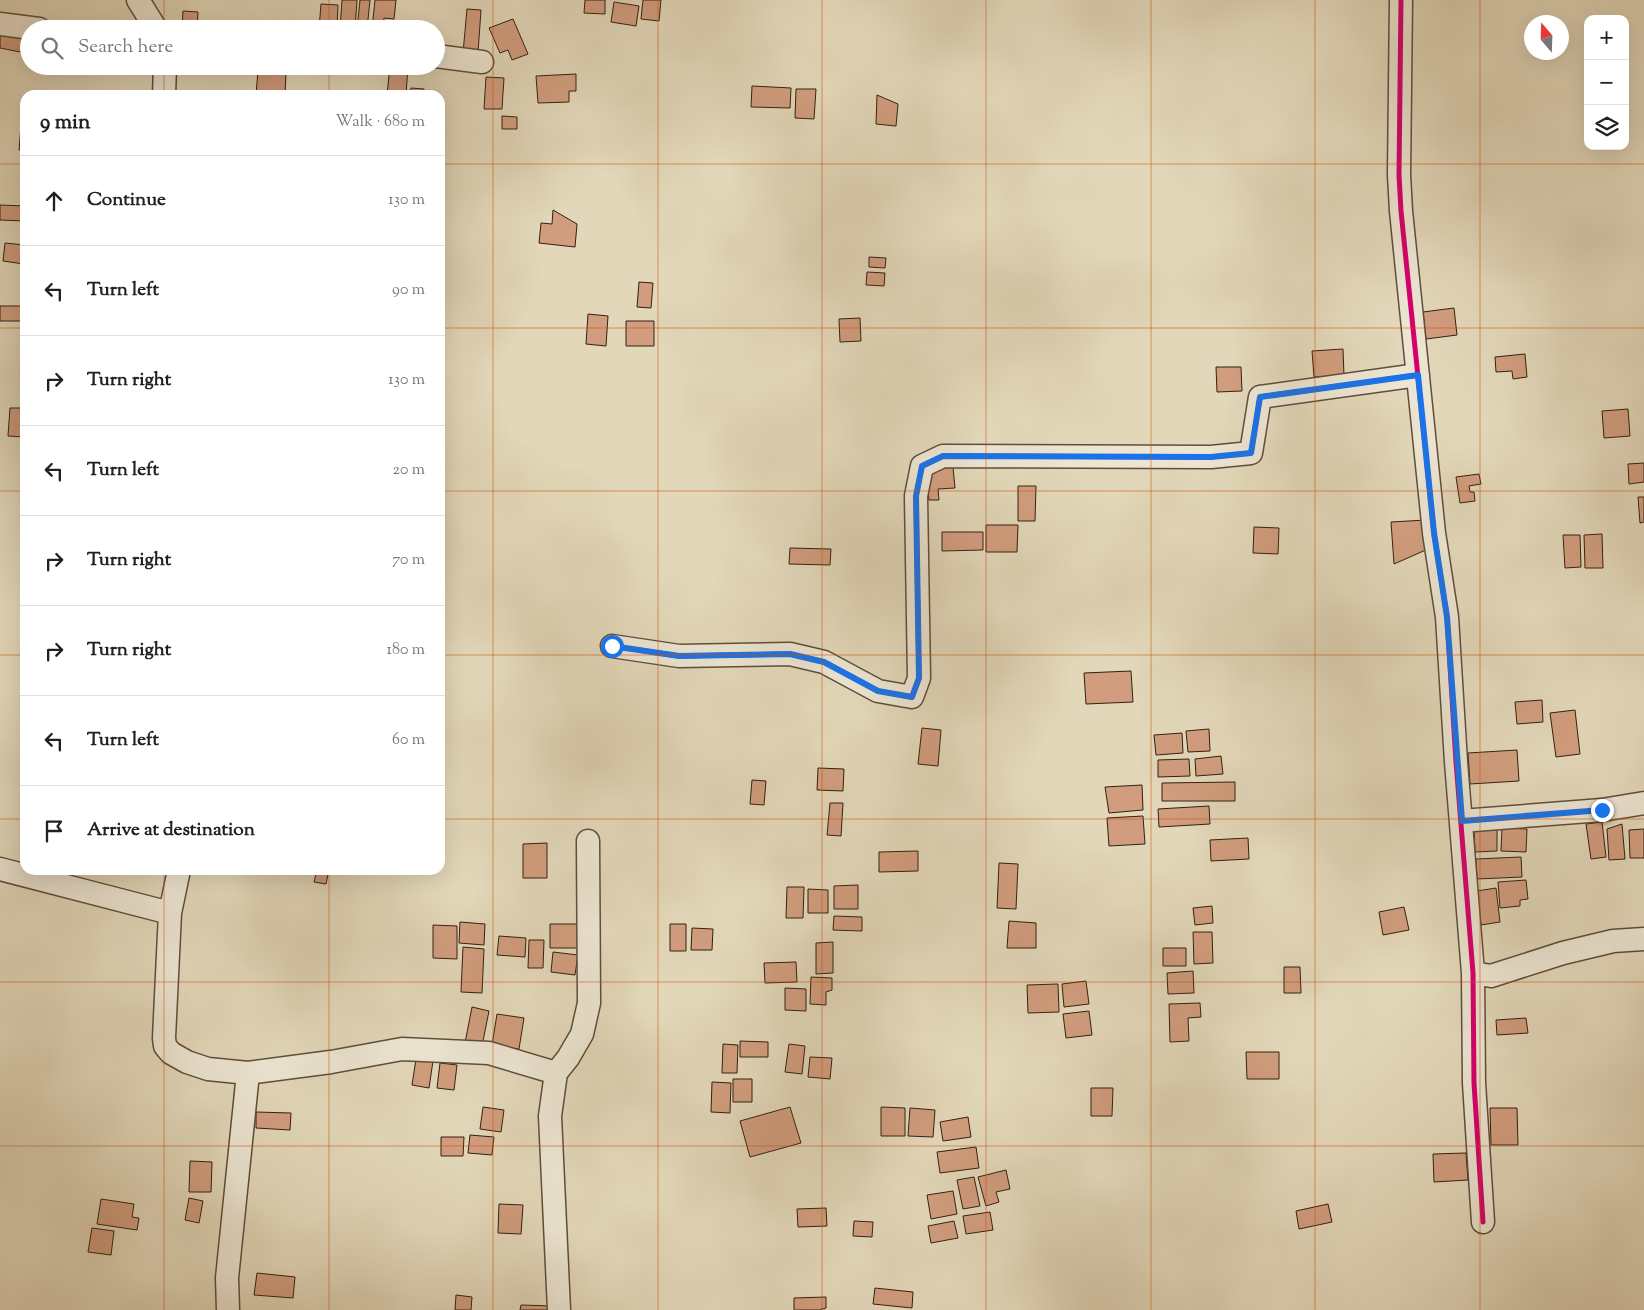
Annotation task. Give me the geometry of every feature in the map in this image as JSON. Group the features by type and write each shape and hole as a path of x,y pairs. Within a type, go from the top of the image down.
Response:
{"street":[{"path":"138,0 150,20"},
{"path":"1401,0 1399,175 1401,211 1434,533 1447,617 1473,973 1474,1083 1483,1222"},
{"path":"0,24 20,27"},
{"path":"445,57 482,62"},
{"path":"164,90 165,75"},
{"path":"612,646 679,656 790,654 824,662 878,691 912,697 919,678 916,496 922,466 943,456 1211,457 1251,453 1260,397 1418,375"},
{"path":"1462,821 1602,810 1644,803"},
{"path":"559,1310 550,1116 556,1073 568,1058 582,1034 589,1003 588,841"},
{"path":"0,869 20,874"},
{"path":"23,875 170,913"},
{"path":"177,875 170,913 164,1025 165,1046 170,1053 194,1065 208,1069 248,1073 331,1062 402,1049 489,1053 556,1073"},
{"path":"1473,973 1491,976 1563,953 1613,940 1644,939"},
{"path":"228,1310 228,1278 248,1073"}],"building":[{"path":"342,0 357,0 356,20 341,20"},
{"path":"360,0 370,0 368,20 358,20"},
{"path":"375,0 396,0 394,19 373,20"},
{"path":"585,0 605,0 605,14 584,13"},
{"path":"643,0 661,0 659,21 641,19"},
{"path":"614,2 639,6 636,26 611,22"},
{"path":"321,4 338,5 337,20 320,20"},
{"path":"467,9 481,10 478,53 463,53"},
{"path":"183,11 198,12 198,20 182,20"},
{"path":"513,19 528,54 512,60 508,50 500,53 489,28"},
{"path":"0,34 20,35 20,52 0,48"},
{"path":"576,74 576,91 569,91 569,102 538,103 536,76"},
{"path":"258,75 286,75 285,90 256,90"},
{"path":"389,75 407,75 406,90 388,90"},
{"path":"486,77 504,78 502,109 484,109"},
{"path":"752,86 791,88 790,108 751,107"},
{"path":"411,88 424,89 424,90 411,90"},
{"path":"796,89 816,89 814,119 795,118"},
{"path":"877,95 898,104 896,126 876,124"},
{"path":"502,116 517,117 517,129 502,129"},
{"path":"0,205 20,206 20,221 0,220"},
{"path":"553,210 577,224 575,247 539,243 541,223 552,224"},
{"path":"5,243 20,244 20,263 3,261"},
{"path":"869,257 886,258 885,268 869,267"},
{"path":"867,272 885,273 884,286 866,285"},
{"path":"639,282 653,283 651,308 637,307"},
{"path":"0,306 20,306 20,321 0,321"},
{"path":"1454,308 1457,335 1426,339 1423,312"},
{"path":"588,314 608,316 606,346 586,344"},
{"path":"860,318 861,341 840,342 839,319"},
{"path":"626,321 654,321 654,346 626,346"},
{"path":"1343,349 1344,376 1314,377 1312,351"},
{"path":"1525,354 1527,377 1513,379 1512,371 1496,372 1495,357"},
{"path":"1216,367 1241,367 1242,391 1217,392"},
{"path":"10,408 20,408 20,437 8,436"},
{"path":"1628,409 1630,436 1604,438 1602,411"},
{"path":"1644,463 1644,482 1629,484 1628,464"},
{"path":"953,467 955,488 938,489 939,500 929,500 927,477 936,469"},
{"path":"1479,474 1481,484 1469,486 1470,492 1474,492 1475,501 1460,503 1456,477"},
{"path":"1018,486 1036,486 1035,521 1018,521"},
{"path":"1638,497 1644,497 1644,522 1640,523"},
{"path":"1426,520 1428,549 1394,564 1391,522"},
{"path":"986,525 1018,525 1017,552 986,552"},
{"path":"1254,527 1279,528 1278,554 1253,553"},
{"path":"942,532 983,532 983,550 942,551"},
{"path":"1602,534 1603,568 1585,568 1584,535"},
{"path":"1563,535 1580,535 1581,567 1565,568"},
{"path":"790,548 831,549 830,565 789,564"},
{"path":"1131,671 1133,702 1086,704 1084,673"},
{"path":"1542,700 1543,722 1517,724 1515,702"},
{"path":"1575,710 1580,754 1556,757 1550,713"},
{"path":"922,728 941,730 938,766 918,764"},
{"path":"1209,729 1210,751 1188,752 1186,731"},
{"path":"1182,733 1183,753 1156,755 1154,735"},
{"path":"1517,750 1519,781 1470,784 1468,753"},
{"path":"1221,756 1223,774 1196,776 1195,759"},
{"path":"1189,759 1190,776 1158,777 1158,760"},
{"path":"818,768 844,769 843,791 817,790"},
{"path":"752,780 766,781 764,805 750,804"},
{"path":"1235,782 1235,801 1162,801 1162,783"},
{"path":"1142,785 1143,810 1109,813 1105,787"},
{"path":"830,803 843,803 841,836 827,835"},
{"path":"1209,806 1210,824 1159,827 1158,809"},
{"path":"1143,816 1145,844 1109,846 1107,818"},
{"path":"1602,822 1606,857 1591,859 1586,824"},
{"path":"1622,824 1625,859 1609,860 1607,829"},
{"path":"1497,827 1497,851 1475,852 1474,828"},
{"path":"1502,828 1527,829 1526,852 1501,851"},
{"path":"1644,829 1644,858 1630,858 1629,830"},
{"path":"1248,838 1249,859 1211,861 1210,840"},
{"path":"547,843 547,878 523,878 523,844"},
{"path":"918,851 918,871 879,872 879,852"},
{"path":"1521,857 1522,877 1477,879 1476,859"},
{"path":"999,863 1018,864 1016,909 997,908"},
{"path":"316,875 328,875 326,884 314,882"},
{"path":"1526,880 1528,899 1520,900 1520,906 1500,908 1498,882"},
{"path":"858,885 858,909 834,909 834,886"},
{"path":"787,887 804,887 803,918 786,918"},
{"path":"1496,888 1500,922 1481,925 1477,891"},
{"path":"808,889 828,890 828,913 808,913"},
{"path":"1212,906 1213,923 1195,925 1193,908"},
{"path":"1404,907 1409,930 1383,935 1379,912"},
{"path":"834,916 862,917 862,931 833,930"},
{"path":"1009,921 1036,923 1036,948 1007,948"},
{"path":"460,922 485,924 484,945 459,943"},
{"path":"550,924 583,924 583,948 550,948"},
{"path":"670,924 686,924 686,951 670,951"},
{"path":"433,925 457,926 457,959 433,958"},
{"path":"692,928 713,929 712,950 691,950"},
{"path":"1193,932 1212,932 1213,963 1194,964"},
{"path":"499,936 526,938 525,957 497,955"},
{"path":"529,940 544,940 543,968 528,968"},
{"path":"833,942 833,973 816,974 816,943"},
{"path":"463,947 484,949 482,993 461,992"},
{"path":"1163,948 1186,948 1186,966 1163,966"},
{"path":"553,952 578,955 575,975 551,972"},
{"path":"796,962 797,982 765,983 764,963"},
{"path":"1284,967 1300,967 1301,993 1284,993"},
{"path":"1193,971 1194,993 1168,994 1167,973"},
{"path":"811,977 832,978 832,990 826,992 826,1005 810,1004"},
{"path":"1086,981 1089,1004 1064,1007 1062,984"},
{"path":"1058,984 1059,1012 1028,1013 1027,985"},
{"path":"785,988 806,989 806,1011 785,1010"},
{"path":"1200,1003 1201,1017 1188,1018 1189,1041 1170,1042 1169,1004"},
{"path":"472,1007 489,1011 482,1046 465,1043"},
{"path":"1089,1011 1092,1035 1066,1038 1063,1014"},
{"path":"497,1014 524,1018 519,1049 492,1045"},
{"path":"1526,1018 1528,1033 1497,1035 1496,1020"},
{"path":"740,1041 768,1042 768,1057 740,1057"},
{"path":"723,1044 738,1045 737,1073 722,1073"},
{"path":"789,1044 805,1046 802,1074 785,1072"},
{"path":"1246,1052 1279,1052 1279,1079 1247,1079"},
{"path":"810,1057 832,1058 830,1079 808,1077"},
{"path":"416,1059 433,1061 429,1088 412,1085"},
{"path":"440,1063 457,1065 454,1090 437,1088"},
{"path":"733,1079 752,1079 752,1102 733,1102"},
{"path":"712,1082 731,1083 730,1113 711,1112"},
{"path":"1091,1088 1113,1088 1112,1116 1091,1116"},
{"path":"483,1107 504,1110 501,1132 480,1129"},
{"path":"790,1107 801,1143 750,1157 740,1121"},
{"path":"881,1107 905,1108 905,1136 881,1136"},
{"path":"910,1108 935,1110 933,1137 908,1136"},
{"path":"1490,1108 1517,1108 1518,1145 1491,1145"},
{"path":"256,1112 291,1113 290,1130 256,1128"},
{"path":"968,1117 971,1137 943,1141 940,1122"},
{"path":"470,1135 494,1137 492,1155 468,1153"},
{"path":"441,1137 464,1137 463,1156 441,1156"},
{"path":"976,1147 979,1168 940,1173 937,1152"},
{"path":"1466,1153 1468,1180 1434,1182 1433,1154"},
{"path":"190,1161 212,1162 211,1192 189,1192"},
{"path":"1006,1170 1010,1189 996,1192 999,1202 986,1206 978,1177"},
{"path":"974,1177 980,1206 963,1209 957,1180"},
{"path":"953,1191 957,1214 931,1219 927,1195"},
{"path":"189,1198 203,1201 199,1223 185,1220"},
{"path":"101,1199 134,1204 132,1217 139,1218 137,1230 97,1224"},
{"path":"499,1204 523,1205 521,1234 498,1233"},
{"path":"1328,1204 1332,1222 1299,1229 1296,1211"},
{"path":"826,1208 827,1226 798,1227 797,1209"},
{"path":"990,1212 993,1230 966,1234 963,1216"},
{"path":"854,1221 873,1222 872,1237 853,1236"},
{"path":"954,1221 958,1238 931,1243 928,1226"},
{"path":"92,1228 114,1231 111,1255 88,1252"},
{"path":"257,1273 295,1277 293,1298 254,1295"},
{"path":"875,1288 913,1292 912,1308 873,1304"},
{"path":"456,1295 472,1297 471,1310 455,1310"},
{"path":"826,1297 826,1308 819,1310 794,1310 794,1298"},
{"path":"521,1305 553,1306 552,1310 520,1310"}],"cycle path":[{"path":"1401,0 1399,175 1401,211 1434,533 1447,617 1456,762 1473,973 1474,1083 1483,1222"},
{"path":"612,646 679,656 790,654 824,662 878,691 912,697 919,678 916,496 922,466 943,456 1211,457 1251,453 1260,397 1418,375"}],"route":[{"path":"612,646 679,656 790,654 824,662 878,691 912,697 919,678 916,496 922,466 943,456 1211,457 1251,453 1260,397 1418,375 1434,533 1447,617 1456,762 1462,821 1602,810"}]}
